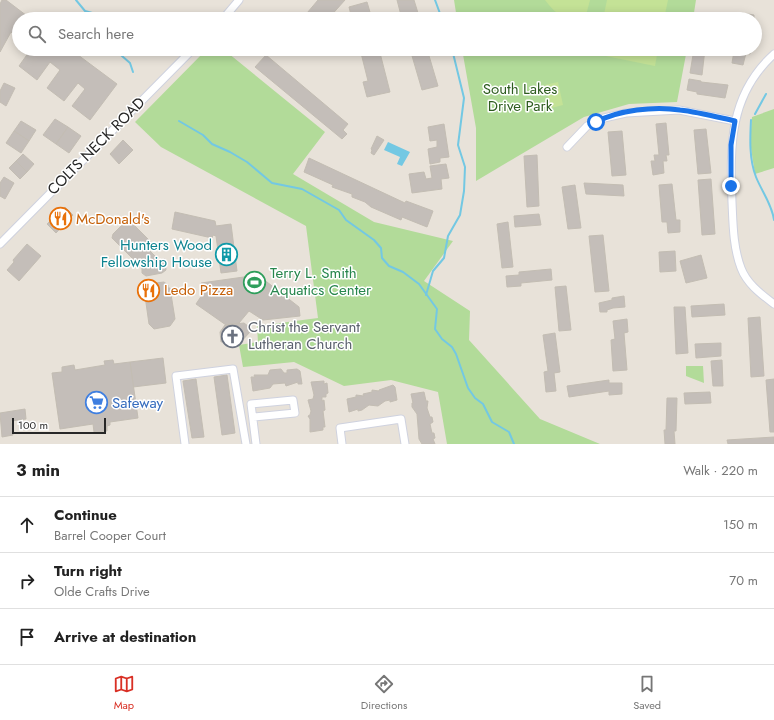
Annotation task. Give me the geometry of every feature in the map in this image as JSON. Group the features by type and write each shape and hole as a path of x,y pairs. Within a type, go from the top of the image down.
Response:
{"street":[{"path":"229,12 239,0"},
{"path":"774,54 754,76 747,89 735,121 731,160 734,241 741,268 749,282 774,304"},
{"name":"COLTS NECK ROAD","path":"0,244 186,56"},
{"path":"567,147 582,130 598,121 635,111 679,110 735,121"},
{"path":"185,444 176,376 234,369 246,444"},
{"path":"253,417 295,413 293,400 251,404 256,444"},
{"path":"342,444 340,428 401,419 405,444"}],"green space":[{"path":"454,0 696,0 694,12 456,12"},
{"path":"545,0 590,0 587,12 557,12"},
{"path":"607,0 668,0 665,12 604,12"},
{"path":"200,56 232,56 325,132 293,174 374,222 453,241 424,281 470,311 469,340 540,419 600,444 447,444 438,392 391,380 344,386 294,362 243,367 239,345 258,342 257,326 318,318 306,226 161,147 135,122"},
{"name":"South Lakes Drive Park","path":"463,56 686,56 677,102 629,104 584,117 476,181 476,128"},
{"path":"606,56 657,56 655,66"},
{"path":"558,82 563,105 551,108 545,85"},
{"path":"774,109 774,168 755,174 750,142 752,117"},
{"path":"686,366 703,366 704,383 686,376"}],"water":[{"path":"388,142 410,152 402,166 397,164 400,157 384,150"}],"building":[{"path":"2,0 6,0 22,12 12,12 12,33 11,32 0,52 0,4"},
{"path":"318,0 345,0 334,12 308,12"},
{"path":"397,0 414,0 418,12 400,12"},
{"path":"367,2 370,12 350,12 349,7"},
{"path":"26,56 79,56 117,84 90,120 72,106 85,89 78,83 64,101 47,88 60,70 50,62 37,80 19,66"},
{"path":"265,56 267,56 348,124 343,130 347,134 342,139 255,67"},
{"path":"362,56 381,56 390,92 367,97 363,82 368,81"},
{"path":"412,56 429,56 438,86 422,90"},
{"path":"693,56 704,56 702,75 690,73"},
{"path":"733,56 745,56 743,65 732,63"},
{"path":"689,79 728,85 725,98 697,94 697,92 687,90"},
{"path":"4,83 15,88 6,106 0,102 0,91"},
{"path":"55,119 68,127 56,144 43,135"},
{"path":"21,121 36,130 29,141 14,131"},
{"path":"666,123 669,155 666,155 667,161 663,161 664,173 653,175 651,161 655,161 654,155 659,155 656,124"},
{"path":"444,124 449,157 440,158 440,162 430,164 428,149 437,147 437,140 430,141 428,127"},
{"path":"68,127 81,136 69,153 56,144"},
{"path":"706,129 711,173 698,174 694,130"},
{"path":"14,131 29,141 21,153 6,143"},
{"path":"622,131 626,175 612,176 608,132"},
{"path":"377,136 384,140 374,155 371,153 371,149"},
{"path":"123,140 133,150 119,164 110,154"},
{"path":"23,154 34,164 27,172 16,161"},
{"path":"537,155 539,206 527,207 524,156"},
{"path":"309,158 405,203 406,201 433,211 427,227 402,217 401,220 371,207 365,202 352,197 352,194 332,187 333,185 304,172"},
{"path":"16,161 27,172 20,179 9,168"},
{"path":"446,164 449,178 441,179 442,189 412,193 409,174 424,172 426,179 432,178 430,166"},
{"path":"4,177 14,183 5,199 0,196 0,183"},
{"path":"711,179 715,234 702,235 698,180"},
{"path":"584,183 623,185 624,196 586,194"},
{"path":"672,184 676,220 680,220 680,232 668,233 667,222 662,222 659,185"},
{"path":"575,185 581,228 568,229 562,187"},
{"name":"McDonald's","path":"65,207 73,215 56,233 47,224"},
{"name":"Hunters Wood Fellowship House","path":"175,212 215,221 216,226 231,224 237,271 221,273 216,236 213,235 212,238 172,229"},
{"path":"539,214 541,225 515,227 514,216"},
{"path":"128,219 154,245 149,250 159,260 165,259 166,270 162,273 146,276 142,273 143,263 140,259 135,261 112,238 113,234"},
{"path":"508,222 513,267 502,268 497,224"},
{"path":"603,235 609,291 595,292 589,236"},
{"path":"27,244 41,256 19,281 7,270 14,262 13,260"},
{"path":"675,251 676,271 660,272 659,252"},
{"path":"701,255 707,278 686,283 680,261"},
{"path":"551,269 552,280 521,283 521,286 507,287 506,276 519,275 519,272"},
{"path":"258,275 299,307 300,316 263,320 249,311 239,323 226,325 196,304 202,295 201,283"},
{"path":"164,282 168,285 168,288 170,288 175,319 170,326 154,329 149,324 144,289 147,284"},
{"path":"566,286 571,330 559,331 555,287"},
{"path":"624,296 625,307 613,308 607,310 607,312 600,312 599,303 612,300 612,298"},
{"path":"724,304 725,315 692,317 691,306"},
{"path":"674,307 685,307 688,353 676,354"},
{"path":"760,317 764,376 751,377 748,318"},
{"path":"627,319 628,332 624,333 627,370 613,371 611,340 615,339 613,321"},
{"name":"Christ the Servant Lutheran Church","path":"244,323 248,326 250,332 238,345 232,340 221,342 220,332 225,325"},
{"path":"555,333 560,372 554,373 556,391 546,392 544,372 548,371 543,335"},
{"path":"721,343 721,356 696,358 695,344"},
{"path":"163,358 166,383 133,387 130,362"},
{"name":"Safeway","path":"113,360 114,364 130,362 138,418 110,422 110,425 107,426 107,431 94,432 93,424 60,429 52,373 62,372 62,367 74,365 75,370 105,365 104,361"},
{"path":"722,360 723,386 713,386 711,361"},
{"path":"281,369 284,373 287,373 287,370 297,369 300,371 302,384 298,384 298,382 286,386 285,383 273,384 270,388 253,391 251,377 255,377 254,375 268,375 270,370"},
{"path":"227,375 235,433 222,435 214,377"},
{"path":"196,379 204,437 192,438 183,381"},
{"path":"774,379 774,432 770,432 766,380"},
{"path":"609,380 609,383 622,383 622,394 609,395 609,391 569,397 567,386"},
{"path":"324,381 324,384 327,383 328,393 326,394 326,397 322,397 322,401 324,400 325,410 323,411 325,427 323,427 323,430 310,432 310,419 308,416 310,415 311,411 308,400 313,399 314,395 311,382"},
{"path":"393,385 395,387 397,400 390,402 390,400 385,401 378,406 369,405 362,410 358,411 358,409 349,412 347,399 356,397 356,395 364,396 363,394 372,392 372,390 379,391"},
{"path":"424,392 426,401 428,401 427,408 430,417 432,417 433,422 430,424 432,433 434,433 435,438 433,439 435,444 422,444 419,439 417,414 412,407 413,403 411,394"},
{"path":"710,392 711,403 685,404 684,393"},
{"path":"667,398 677,398 676,431 674,431 675,444 665,444 664,430 666,430"},
{"path":"25,409 26,419 11,421 13,435 2,437 0,413"},
{"path":"774,437 774,444 728,444 727,440"}],"waterway":[{"path":"76,0 85,11 89,12"},
{"path":"435,0 439,12"},
{"path":"122,56 130,63 133,72"},
{"path":"426,295 433,271 444,258 448,236 460,215 464,191 465,167 458,145 464,98 454,56"},
{"path":"755,114 766,94"},
{"path":"751,120 750,148 752,163 756,177 771,209 774,220"},
{"path":"179,121 203,135 212,144 247,162 272,183 302,189 339,210 346,220 374,240 381,248 382,258 389,266 403,272 419,284 437,309 435,329 442,339 452,347 456,354 468,388 475,398 483,404 492,422 509,432 514,444"}],"place":[{"name":"McDonald's","path":"60,219"},
{"name":"Hunters Wood Fellowship House","path":"227,254"},
{"name":"Terry L. Smith Aquatics Center","path":"255,282"},
{"name":"Ledo Pizza","path":"149,290"},
{"name":"Christ the Servant Lutheran Church","path":"233,336"},
{"name":"Safeway","path":"96,403"}],"route":[{"path":"596,122 604,118 626,113 659,109 679,110 735,121 731,145 731,186"}]}
